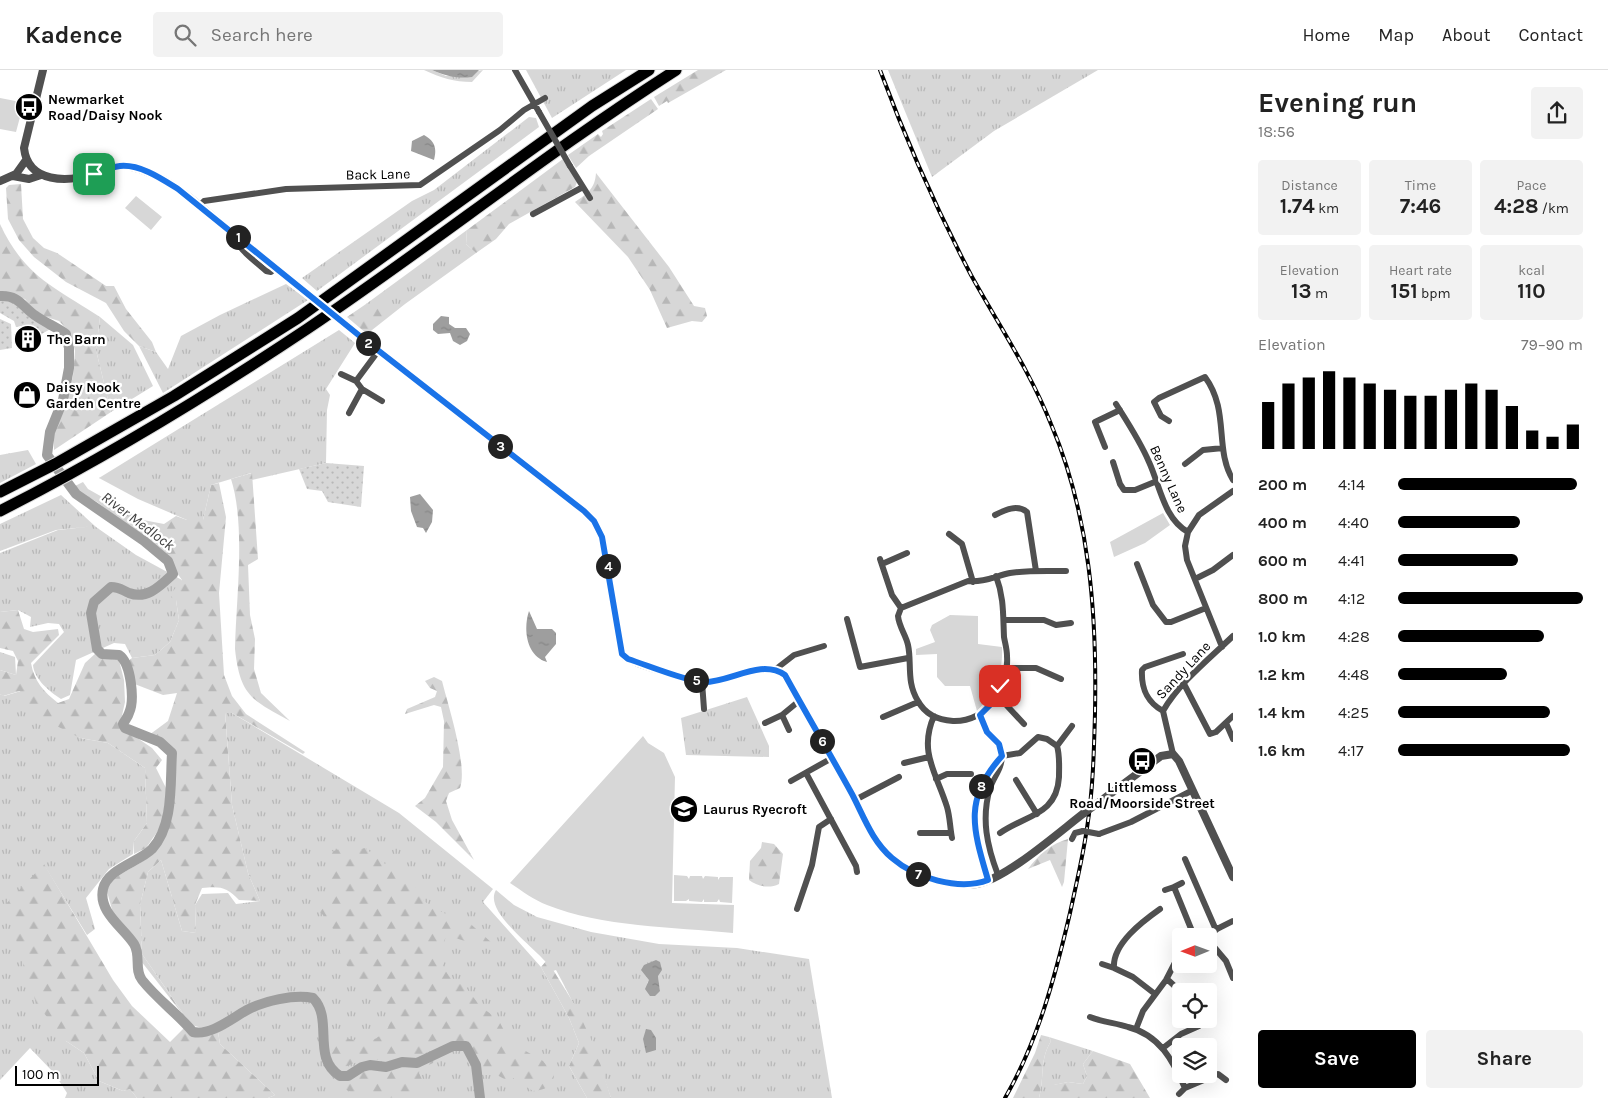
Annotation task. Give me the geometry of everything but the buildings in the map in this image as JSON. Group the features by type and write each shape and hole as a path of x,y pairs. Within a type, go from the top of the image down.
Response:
{"highway":[{"path":"0,492 34,475 174,396 298,318 592,106 649,70"},
{"path":"0,511 81,469 185,408 308,329 601,118 676,70"}],"street":[{"path":"43,70 25,144 26,160 32,168 49,178 76,177 114,167 128,166 157,176 199,206 276,268 361,337 376,353 584,511 594,521 602,537 622,654 626,657 702,682 767,668 776,669 785,675 855,800 875,840 892,859 914,872 940,881 978,884 998,875 1161,756 1172,754 1179,761 1194,790 1233,877"},
{"path":"515,70 590,198"},
{"name":"Back Lane","path":"199,206 204,201 269,190 420,186 545,98"},
{"path":"0,182 14,176 26,160"},
{"path":"14,176 29,179 41,175"},
{"path":"533,214 583,187"},
{"path":"356,381 376,353"},
{"path":"342,374 356,381 362,389 382,401"},
{"path":"1169,421 1161,416 1154,402 1205,377 1222,418 1226,465 1233,480"},
{"path":"349,413 362,389"},
{"name":"Benny Lane","path":"1116,404 1136,436 1176,525 1188,532 1186,550 1222,647"},
{"path":"1105,447 1091,422 1120,410"},
{"path":"1185,464 1204,450 1224,448"},
{"path":"1113,462 1120,484 1124,490 1135,490 1157,480"},
{"path":"1188,532 1199,515 1233,491"},
{"path":"996,514 1014,508 1023,508 1027,512 1036,571"},
{"path":"949,534 962,544 970,581"},
{"path":"901,608 892,596 881,561 907,554"},
{"path":"1195,578 1213,570 1233,555"},
{"path":"1137,564 1153,605 1166,622 1171,622 1206,608"},
{"path":"996,576 1005,620 1006,668 997,695 980,715 958,721 934,716 924,710 914,694 908,658 908,644 898,616 901,608 970,581 996,576 1036,571 1066,571"},
{"path":"847,619 856,668 908,658"},
{"path":"1005,620 1044,620 1056,625 1070,623"},
{"name":"Sandy Lane","path":"1172,754 1162,711 1184,684 1233,636"},
{"path":"776,669 794,655 824,646"},
{"path":"1162,711 1150,703 1147,698 1142,670 1145,667 1183,654"},
{"path":"1006,668 1036,668 1061,679"},
{"path":"702,682 704,709"},
{"path":"1184,684 1206,730 1212,734 1233,716"},
{"path":"997,695 1024,724"},
{"path":"765,723 782,715 799,701"},
{"path":"882,717 918,702"},
{"path":"782,715 788,730"},
{"path":"980,715 987,732 999,744 1002,756 1000,769 989,791 984,818 987,841 998,875"},
{"path":"920,833 952,835 948,810 929,757 927,735 934,716"},
{"path":"1226,723 1233,739"},
{"path":"1056,746 1072,726"},
{"path":"988,880 977,838 975,807 978,791 984,777 1002,756 1020,753 1038,737 1047,739 1056,746 1059,767 1056,792 1053,800 1037,814 1013,824 1000,833"},
{"path":"904,764 929,757"},
{"path":"791,780 832,758"},
{"path":"806,773 856,866 857,872"},
{"path":"936,779 947,774 971,774"},
{"path":"855,800 899,777"},
{"path":"1016,780 1037,814"},
{"path":"1072,839 1075,833 1083,831 1099,834 1131,822 1194,790"},
{"path":"797,909 812,865 819,827 831,819"},
{"path":"1185,859 1215,928"},
{"path":"1165,890 1182,883"},
{"path":"1174,887 1191,928"},
{"path":"1114,968 1113,960 1120,947 1133,932 1160,909"},
{"path":"1218,929 1233,921"},
{"path":"1218,952 1226,961 1233,978"},
{"path":"1102,964 1133,978 1155,994"},
{"path":"1136,1029 1144,1011 1172,968"},
{"path":"1166,979 1172,984"},
{"path":"1090,1017 1136,1029 1157,1042 1171,1057 1185,1088"},
{"path":"1163,1048 1181,1034 1194,1028"},
{"path":"1200,1028 1202,1033"},
{"path":"1179,1094 1185,1088 1218,1074 1226,1080"}],"green space":[{"path":"424,70 432,70 446,76 483,70 472,82 448,79"},
{"path":"526,70 626,70 552,118"},
{"path":"698,70 726,70 668,103 667,101 659,106 654,97"},
{"path":"888,70 1098,70 994,131 932,177"},
{"path":"0,98 26,103 23,106 16,132 0,129"},
{"path":"651,99 658,109 589,156 576,168 568,155 598,134 601,137 602,131"},
{"path":"529,117 536,118 539,127 317,291 302,278 412,201 434,190"},
{"path":"563,159 577,182 575,187 509,224 496,239 476,253 466,244 467,230"},
{"path":"596,173 669,267 694,306 705,308 707,316 702,322 692,321 667,328 650,290 628,257 575,202 590,190"},
{"path":"21,184 23,219 33,238 44,248 57,253 106,286 114,286 126,309 152,342 156,352 139,346 124,331 106,303 66,282 34,257 19,240 8,219 6,188 9,185"},
{"path":"136,196 162,217 151,230 125,208"},
{"path":"0,224 9,242 30,268 54,288 100,317 96,350 111,412 54,450 54,432 66,403 73,376 75,351 71,333 59,321 37,314 25,299 0,292"},
{"path":"467,230 466,244 476,253 405,304 366,304"},
{"path":"286,284 308,300 163,393 139,346 156,352 168,369 181,336 220,315"},
{"path":"0,299 14,302 37,319 54,327 38,336 33,331 20,340 18,337 23,333 21,326 16,327 14,321 0,313"},
{"path":"366,304 405,304 367,334 347,317"},
{"path":"100,317 133,345 153,386 111,412 96,350"},
{"path":"0,319 11,324 12,348 0,350"},
{"path":"339,330 355,343 326,389 330,395 327,410 326,463 252,480 251,473 211,485 203,520 187,520 138,499 99,478"},
{"path":"28,450 36,464 0,483 0,455"},
{"path":"326,463 364,466 361,507 328,502 322,491 307,489 299,469"},
{"path":"252,473 258,559 248,565 250,615 255,639 254,669 261,693 290,721 266,708 250,695 240,677 237,665 235,649 239,540 236,498 231,479"},
{"path":"83,482 88,489 143,520 164,524 176,516 187,520 203,520 211,485 219,483 226,517 219,593 224,675 232,696 246,714 305,752 303,754 232,713 225,713 232,805 248,873 260,901 239,900 231,892 223,888 202,888 195,905 196,933 182,931 161,860 148,872 140,905 142,954 191,1025 141,961 137,941 113,913 106,888 111,882 152,855 161,841 169,817 174,787 175,761 171,749 166,744 149,735 168,721 177,693 163,695 132,683 127,662 132,658 155,655 170,642 179,620 176,600 169,596 182,580 170,559 97,502 80,493 75,486"},
{"path":"61,495 95,526 56,530 0,551 0,524"},
{"path":"1163,513 1170,525 1145,543 1114,557 1110,542"},
{"path":"95,526 136,555 182,580 176,600 179,620 170,642 155,655 132,658 125,644 114,643 76,660 70,695 61,699 39,680 33,665 64,632 59,624 48,623 30,627 31,617 18,610 0,612 0,553 58,530"},
{"path":"18,610 24,629 33,632 58,629 59,635 31,663 40,686 58,703 69,699 85,663 96,653 103,658 119,660 124,680 125,702 121,720 124,729 152,748 162,760 156,768 167,790 162,825 146,848 134,854 134,841 147,823 145,768 108,743 80,738 49,722 25,702 20,691 3,696 0,694 0,670 16,675 18,661 13,651 0,648 0,612"},
{"path":"950,615 978,616 978,644 1002,647 1000,674 997,682 989,697 977,711 970,686 945,686 937,677 937,654 916,655 916,649 935,642 930,630 932,625"},
{"path":"0,652 15,657 16,675 0,670"},
{"path":"434,677 442,681 456,735 461,765 462,778 460,788 449,793 446,801 452,820 474,860 436,822 415,806 425,798 443,767 444,721 441,707 434,705 405,714 407,709 435,697 437,691 430,688 425,681"},
{"path":"21,691 80,738 108,743 145,768 147,823 134,841 133,854 109,869 86,898 95,929 87,935 44,865 66,1041 84,1053 99,1081 123,1091 130,1089 137,1098 65,1098 67,1093 54,1073 30,1048 0,1080 0,694 4,696"},
{"path":"747,697 769,746 769,757 686,755 681,718"},
{"path":"225,712 232,713 399,813 493,889 483,902 541,967 569,1018 579,1043 569,1066 587,1098 268,1098 275,1095 220,1044 218,1032 191,1025 142,954 140,905 148,872 161,860 182,931 196,933 195,905 202,894 228,893 236,904 260,901 248,873 232,805"},
{"path":"643,736 648,743 664,753 675,777 672,903 734,905 733,933 638,925 591,918 542,903 510,883"},
{"path":"1068,839 1062,887 1050,860 1028,869 1045,851"},
{"path":"762,842 774,844 783,854 779,884 775,886 763,886 749,880 750,861 761,848"},
{"path":"365,848 389,867 403,873 419,891 424,901 432,907 452,917 466,920 492,943 489,947 484,947 449,936 445,939 440,950 443,967 449,976 467,989 481,1007 498,1019 510,1042 543,1061 554,1075 550,1085 541,1090 533,1091 513,1078 508,1081 497,1075 482,1075 477,1057 465,1041 453,1042 413,1058 362,1060 342,1068 336,1067 327,1056 343,1038 367,1042 377,1038 388,1028 390,1017 387,1010 369,994 341,958 339,943 330,922 320,912 329,897 325,884 332,876 328,859 331,852 339,849 347,852"},
{"path":"44,864 113,980 132,1006 170,1042 184,1028 196,1037 218,1032 220,1044 275,1095 268,1098 137,1098 130,1089 123,1091 99,1081 84,1053 66,1041 36,1003 5,905"},
{"path":"674,875 687,876 689,879 690,876 702,876 703,879 705,876 718,877 718,880 720,877 733,877 732,903 720,902 719,899 717,902 704,902 704,899 702,902 689,901 689,899 686,901 674,901"},
{"path":"496,890 514,905 537,917 591,932 659,944 737,948 809,959 832,1098 611,1098 586,1033 556,970 553,971 515,932 497,910 494,899","holes":["658,976 660,991 647,983"]},
{"path":"547,960 576,1007 596,1050 611,1098 587,1098 569,1066 579,1043 569,1018 541,967"},
{"path":"1041,1035 1049,1037 1051,1041 1045,1055 1039,1098 1013,1098 1035,1053"},
{"path":"1049,1037 1093,1051 1083,1064 1087,1076 1083,1084 1068,1082 1054,1085 1053,1098 1039,1098 1045,1055 1051,1041"},
{"path":"1093,1051 1130,1064 1150,1098 1053,1098 1053,1085 1068,1082 1083,1084 1087,1076 1083,1064"},
{"path":"434,1057 433,1063 422,1068 419,1073 425,1086 414,1098 368,1096 345,1089 344,1082 346,1079 366,1070 402,1064 415,1066"}],"water":[{"path":"432,70 479,70 472,77 461,78"},
{"path":"424,135 434,145 434,160 411,151 412,141"},
{"path":"441,316 449,317 449,324 455,328 466,328 470,334 467,341 460,345 453,341 450,333 438,334 433,330 433,324"},
{"path":"420,494 433,510 432,522 426,533 423,528 417,527 411,511 410,497"},
{"path":"529,611 537,629 552,629 556,633 556,644 545,657 547,662 540,659 530,648 526,626"},
{"path":"656,960 660,962 662,970 658,976 660,991 655,996 650,996 645,989 649,980 641,970 644,965"},
{"path":"646,1029 651,1030 656,1038 656,1050 646,1053 643,1039"}],"waterway":[{"name":"River Medlock","path":"0,296 7,296 17,300 36,316 66,334 69,348 69,368 63,400 50,432 47,455 76,494 144,541 168,561 173,574 153,591 142,595 111,587 94,602 91,613 97,649 102,654 119,655 123,659 129,673 132,700 129,714 123,724 125,728 160,742 172,753 170,803 164,828 159,839 146,854 124,866 111,876 103,889 104,905 136,948 138,972 142,980 193,1032 200,1033 214,1029 247,1010 270,1001 297,997 313,998 319,1007 322,1017 326,1059 331,1068 340,1076 348,1076 362,1067 370,1065 386,1067 402,1062 417,1063 453,1046 466,1046 476,1065 480,1098"}],"railway":[{"path":"880,70 911,148 946,225 971,275 1024,366 1043,404 1075,494 1088,566 1092,602 1095,676 1094,756 1089,814 1070,913 1052,985 1027,1054 1005,1098"}],"place":[{"name":"Newmarket Road/Daisy Nook","path":"29,107"},
{"name":"The Barn","path":"28,339"},
{"name":"Daisy Nook Garden Centre","path":"27,395"},
{"name":"Littlemoss Road/Moorside Street","path":"1142,761"},
{"name":"Laurus Ryecroft","path":"684,809"}],"route":[{"path":"94,174 114,167 128,166 157,176 178,189 361,337 584,511 594,521 602,537 622,654 628,659 702,682 767,668 776,669 785,675 855,800 875,840 892,859 914,872 940,881 978,884 988,880 977,838 975,807 978,791 984,777 1002,756 999,744 987,732 980,715 992,703 1000,686"}]}
